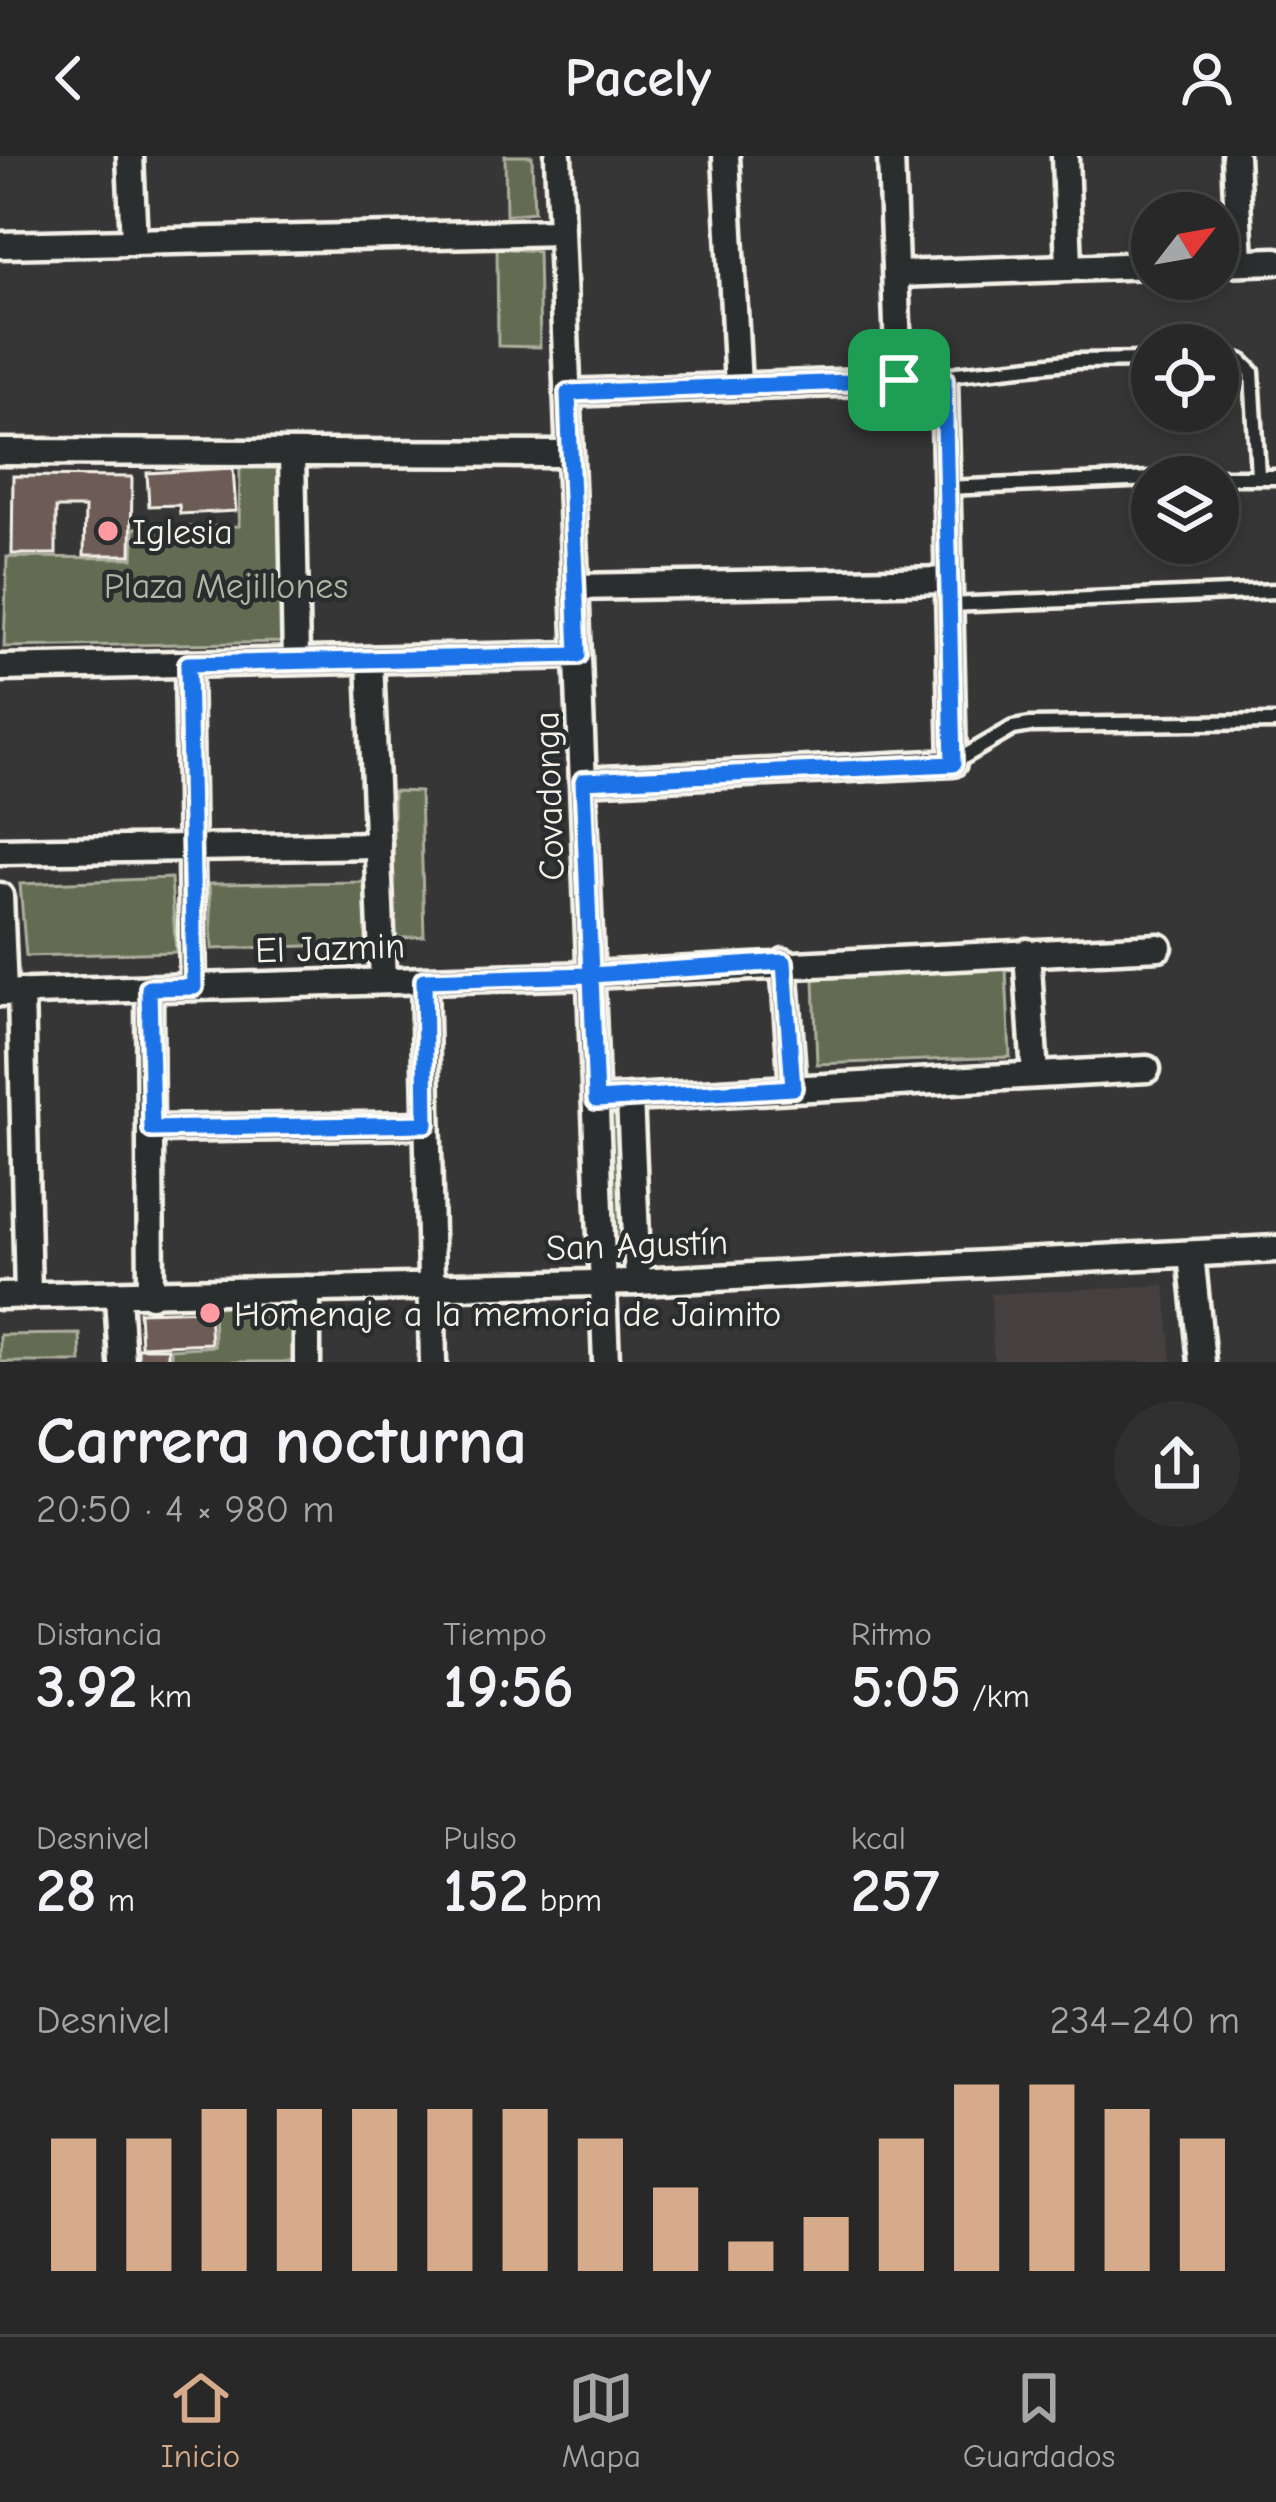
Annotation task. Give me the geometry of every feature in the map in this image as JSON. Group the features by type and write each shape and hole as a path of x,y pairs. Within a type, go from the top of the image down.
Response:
{"street":[{"path":"130,156 134,242"},
{"name":"Covadonga","path":"558,156 606,1362"},
{"path":"726,156 737,386"},
{"path":"891,156 899,380"},
{"path":"1065,156 1069,267"},
{"path":"1233,192 1235,156"},
{"path":"0,245 561,232"},
{"path":"1239,262 1276,261"},
{"path":"896,274 1131,266"},
{"path":"568,393 944,379 953,764 583,781"},
{"path":"0,452 570,454"},
{"path":"292,453 296,661"},
{"path":"575,587 948,592"},
{"path":"0,668 578,655"},
{"path":"370,660 383,981"},
{"path":"188,664 194,987"},
{"path":"0,851 378,845"},
{"path":"0,896 12,1141 28,1296"},
{"name":"El Jazmin","path":"8,992 591,975 1159,946"},
{"path":"1027,952 1036,1075"},
{"path":"784,962 793,1088"},
{"path":"424,980 433,1362"},
{"path":"149,988 151,1295"},
{"path":"596,1100 1147,1069"},
{"path":"630,1098 638,1282"},
{"path":"152,1129 426,1124"},
{"name":"San Agustín","path":"0,1296 638,1282 1276,1249"},
{"path":"1191,1254 1202,1362"},
{"path":"307,1289 307,1362"},
{"path":"118,1295 122,1362"}],"lane":[{"path":"944,379 1077,361 1131,360"},
{"path":"1239,361 1255,380 1258,475"},
{"path":"1239,476 1276,477"},
{"path":"946,488 1131,480"},
{"path":"948,592 1276,591"},
{"path":"953,764 1021,726 1276,722"}],"shaded area":[{"path":"1165,1285 1172,1362 994,1362 991,1294"}],"green space":[{"path":"505,156 532,156 534,212 506,215"},
{"path":"497,248 538,251 540,347 498,346"},
{"name":"Plaza Mejillones","path":"240,466 287,466 291,642 4,647 7,557 133,558 134,528 239,526"},
{"path":"393,791 420,792 424,936 394,939"},
{"path":"171,878 176,952 26,956 20,884"},
{"path":"369,882 371,944 212,949 209,884"},
{"path":"1006,969 1010,1057 817,1064 814,979"},
{"path":"621,1105 625,1253 605,1252 602,1106"},
{"path":"304,1293 304,1362 171,1362 171,1349 214,1346 213,1296"},
{"path":"80,1334 81,1362 0,1362 0,1335"}],"building":[{"path":"233,468 236,511 180,514 179,505 149,506 147,473"},
{"name":"Iglesia","path":"13,476 132,477 131,555 84,555 85,508 56,508 56,554 12,554"},
{"path":"209,1310 211,1343 141,1346 139,1312"},
{"path":"138,1348 168,1348 168,1362 138,1362"}],"place":[{"name":"Iglesia","path":"108,531"},
{"name":"Homenaje a la memoria de Jaimito","path":"210,1313"}],"route":[{"path":"899,380 568,393 578,655 188,664 194,987 149,988 152,1129 426,1124 424,980 591,975 596,1100 793,1088 784,962 591,975 583,781 953,764 944,379 899,380"}]}
